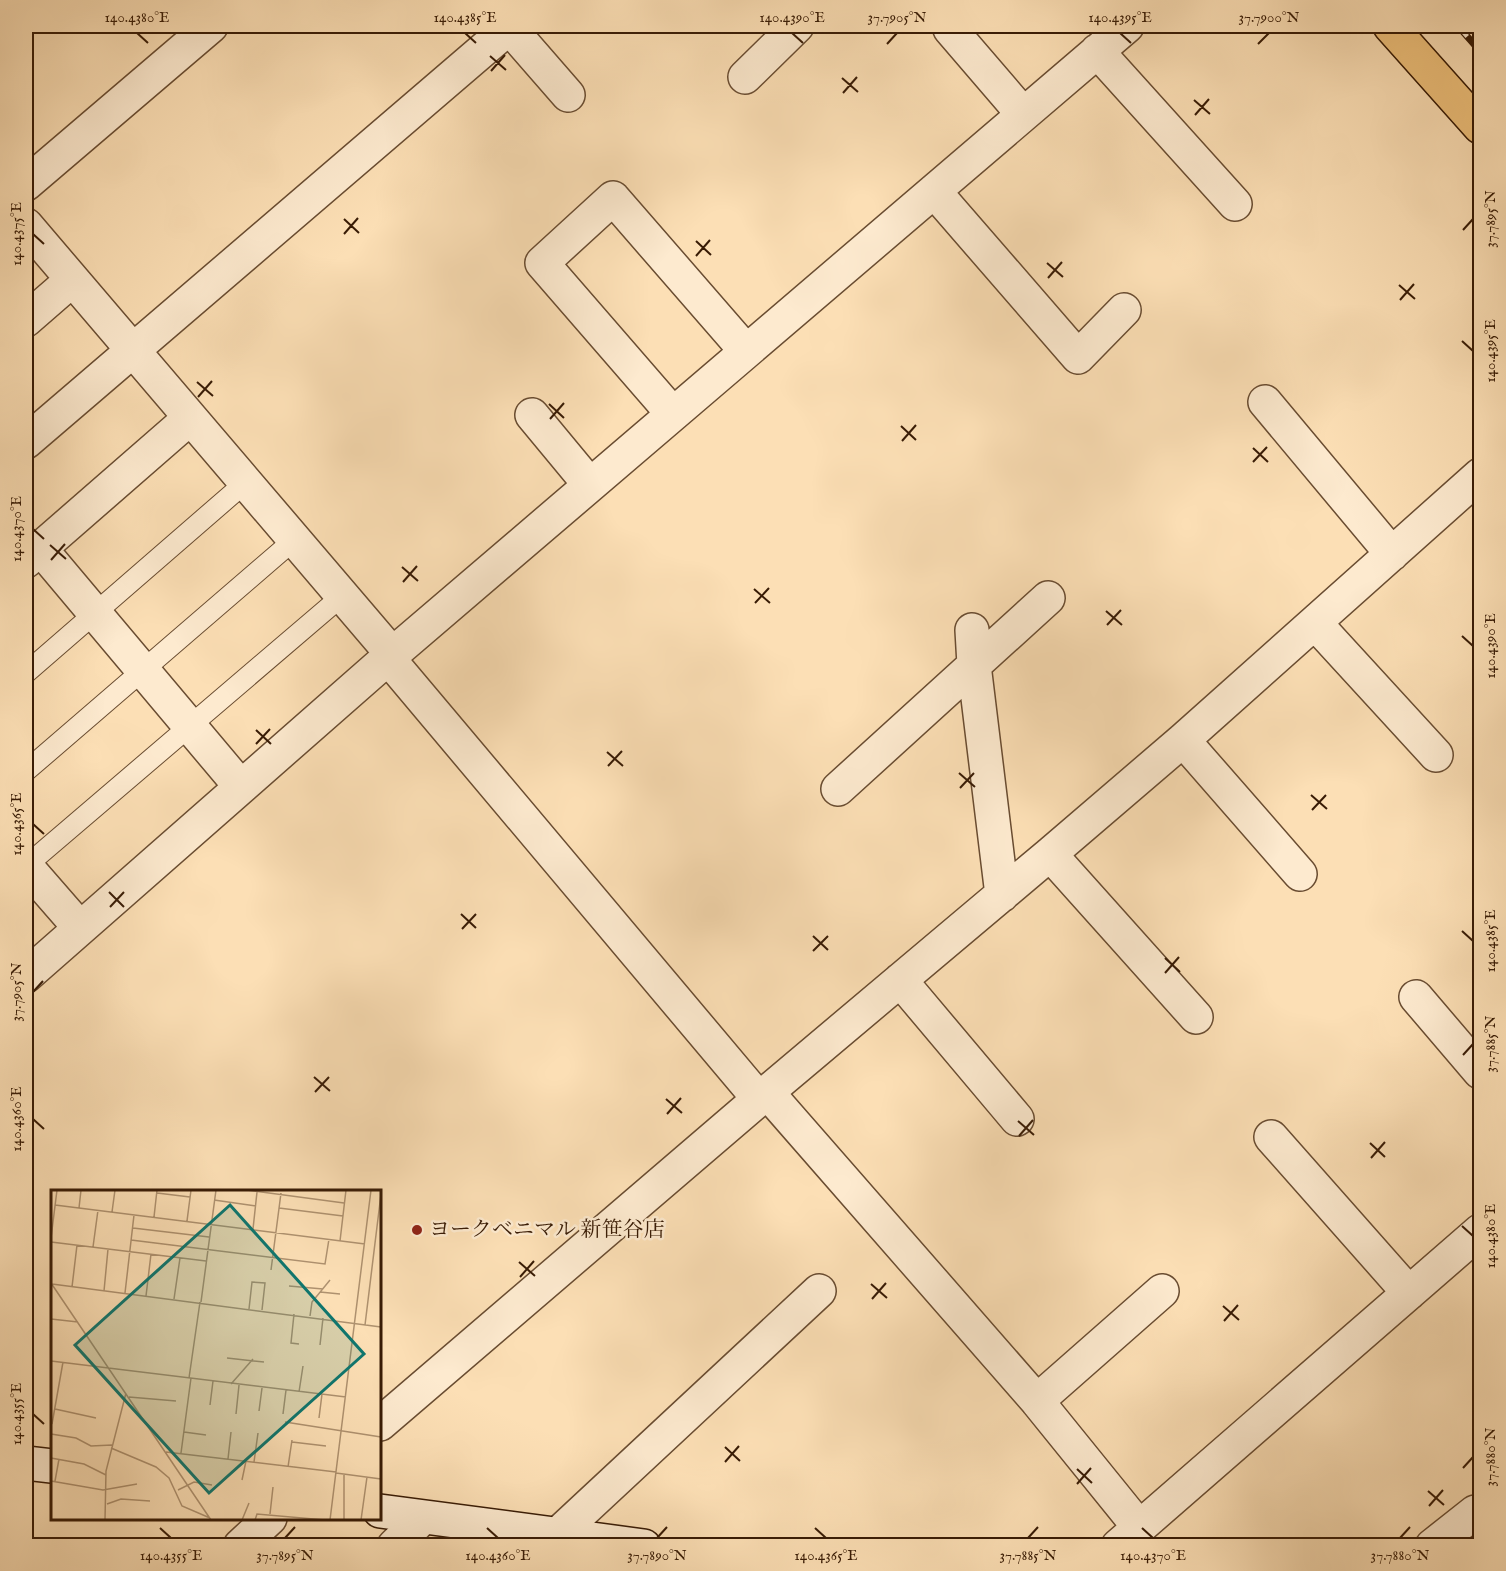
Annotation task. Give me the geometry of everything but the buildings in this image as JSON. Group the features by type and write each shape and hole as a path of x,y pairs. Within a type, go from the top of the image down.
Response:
{"main road":[{"path":"1390,26 1477,116"}],"street":[{"path":"26,184 211,26"},
{"path":"26,442 510,26 568,95"},
{"path":"745,78 797,26"},
{"path":"949,26 1023,114"},
{"path":"26,976 391,656 1127,26"},
{"path":"1097,51 1234,204"},
{"path":"934,191 1078,357 1124,310"},
{"path":"673,414 542,263 613,198 746,351"},
{"path":"26,225 246,482 763,1096 1036,1401 1129,1536 1480,1231"},
{"path":"26,320 72,279"},
{"path":"1264,402 1392,554"},
{"path":"532,415 590,485"},
{"path":"190,418 33,554 95,613 242,786"},
{"path":"381,1423 1183,740 1480,475"},
{"path":"838,789 1048,598"},
{"path":"1314,622 1436,755"},
{"path":"972,630 974,665 1002,895"},
{"path":"1183,740 1300,874"},
{"path":"1050,854 1196,1017"},
{"path":"26,866 80,928"},
{"path":"900,980 1017,1119"},
{"path":"1416,997 1480,1072"},
{"path":"1271,1137 1409,1293"},
{"path":"540,1536 819,1291"},
{"path":"1036,1401 1162,1291"},
{"path":"26,1463 51,1466"},
{"path":"381,1511 540,1536 644,1545"},
{"path":"1432,1545 1475,1512"},
{"path":"394,1545 422,1518"},
{"path":"240,1545 268,1520"}],"lane":[{"path":"26,673 246,482"},
{"path":"26,771 294,540"},
{"path":"26,866 342,596"}],"railway":[{"path":"1458,26 1480,51"}],"place":[{"name":"ヨークベニマル 新笹谷店","path":"417,1230"}]}
